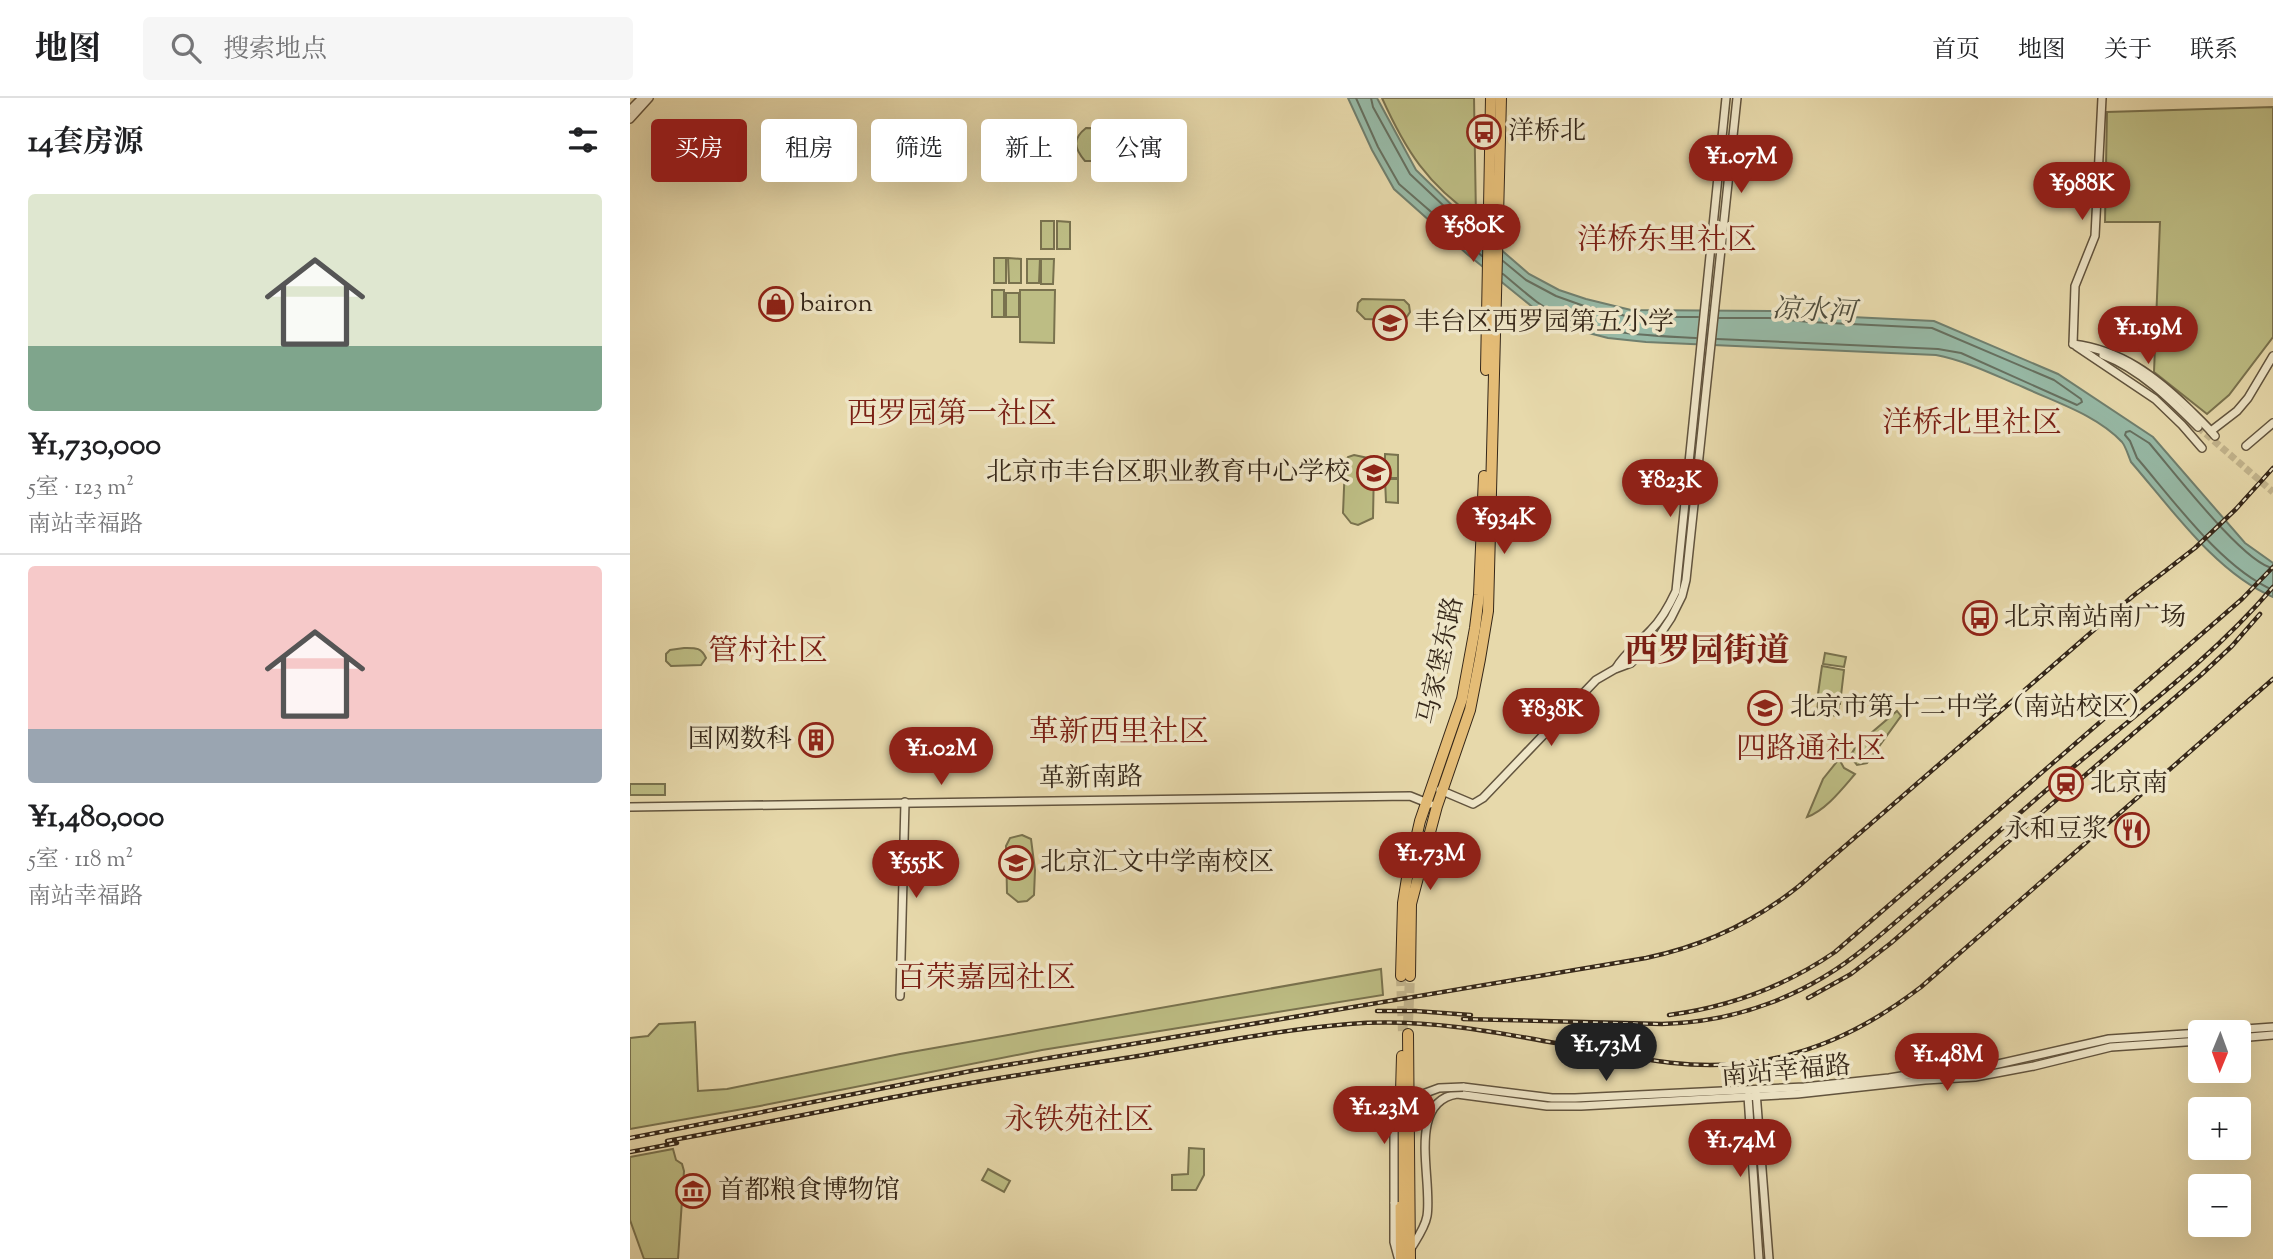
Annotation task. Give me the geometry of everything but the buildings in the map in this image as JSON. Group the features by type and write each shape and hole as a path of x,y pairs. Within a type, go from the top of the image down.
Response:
{"main road":[{"path":"1491,98 1494,226"},
{"path":"1491,309 1501,98"},
{"name":"马家堡东路","path":"1491,309 1488,611 1470,710 1437,806 1411,904 1405,976 1403,903 1409,867 1431,786 1462,698 1475,628 1479,595 1491,309"},
{"path":"1400,1259 1399,1128 1405,1034 1410,1255"}],"street":[{"path":"630,110 642,98"},
{"path":"630,118 649,98"},
{"path":"1615,669 1667,611 1676,592 1726,98"},
{"path":"1431,786 1473,804 1483,797 1596,680 1631,663 1659,636 1682,596 1686,580 1737,98"},
{"path":"2073,344 2075,286 2095,236 2102,98"},
{"path":"2073,344 2108,357 2131,370 2157,389 2198,427"},
{"path":"2073,344 2089,346 2125,358 2171,392 2213,434 2248,398 2273,356"},
{"path":"2073,344 2155,399 2202,448"},
{"path":"2246,446 2273,423"},
{"name":"革新南路","path":"630,807 1410,796 1437,806"},
{"path":"900,996 905,803"},
{"name":"南站幸福路","path":"2251,1029 2273,1027"},
{"name":"南站幸福路","path":"1752,1093 1969,1069 2109,1039 2188,1034"},
{"path":"2251,1037 2273,1035"},
{"name":"南站幸福路","path":"1410,1255 1427,1219 1426,1128 1431,1108 1440,1099 1457,1094 1546,1106 1581,1106 1896,1084 1975,1077 2111,1047 2188,1042"},
{"path":"1400,1259 1394,1241 1394,1130 1405,1109 1420,1095 1440,1088 1463,1087 1552,1098 1752,1093"},
{"path":"1752,1093 1759,1259"},
{"path":"1752,1093 1769,1259"}],"green space":[{"path":"1382,98 1474,98 1476,218 1444,192 1420,165 1409,150"},
{"path":"2273,107 2273,337 2229,395 2207,414 2154,372 2160,222 2105,222 2107,112"},
{"path":"1086,128 1091,128 1091,161 1085,161 1079,152 1078,136"},
{"path":"1041,221 1054,221 1054,249 1041,249"},
{"path":"1057,221 1070,222 1070,249 1057,249"},
{"path":"994,258 1006,258 1006,283 994,283"},
{"path":"1008,258 1021,259 1021,283 1009,283"},
{"path":"1027,259 1040,259 1039,283 1027,283"},
{"path":"1041,259 1054,259 1053,284 1041,284"},
{"path":"992,290 1004,290 1004,317 992,317"},
{"path":"1020,290 1055,290 1054,343 1020,342"},
{"path":"1006,293 1019,293 1019,317 1006,317"},
{"path":"1362,299 1404,300 1409,305 1410,312 1406,318 1365,319 1357,311 1358,303"},
{"path":"2131,307 2148,307 2147,340 2130,340"},
{"path":"1385,454 1398,455 1398,478 1385,478"},
{"path":"1354,455 1368,458 1374,466 1373,518 1358,525 1351,523 1343,513 1345,464 1348,457"},
{"path":"1385,479 1398,479 1398,503 1386,502"},
{"path":"670,650 700,650 706,658 701,665 671,666 666,661 666,654"},
{"path":"1825,653 1846,657 1844,667 1823,664"},
{"path":"1822,666 1844,670 1840,704 1817,701"},
{"path":"1818,702 1839,705 1838,716 1817,713"},
{"path":"1897,711 1901,716 1867,763 1857,765 1850,756 1857,745"},
{"path":"1839,759 1844,768 1855,774 1827,804 1807,817 1823,779"},
{"path":"630,784 665,784 665,795 630,795"},
{"path":"1022,835 1031,839 1035,870 1034,895 1027,901 1018,902 1007,893 1006,846 1010,838"},
{"path":"1381,969 1383,995 1042,1050 630,1129 630,1038 648,1036 659,1024 695,1022 698,1091 727,1089 900,1054"},
{"path":"1189,1148 1204,1149 1204,1175 1196,1190 1172,1190 1172,1175 1188,1174"},
{"path":"673,1149 676,1160 682,1164 684,1171 678,1259 644,1259 630,1220 630,1157"},
{"path":"988,1169 1010,1181 1004,1192 982,1180"}],"water":[{"path":"1348,98 1377,98 1416,170 1469,222 1529,274 1559,290 1631,310 1770,311 1934,321 2058,374 2153,437 2245,543 2273,563 2273,597 2232,572 2196,538 2131,462 2123,444 2112,432 2075,410 1980,369 1936,355 1608,338 1573,329 1535,309 1467,254 1394,189"}],"tunnel":[{"path":"2198,427 2273,492"},
{"path":"1401,976 1403,1034"},
{"path":"1408,1023 1410,976"}],"railway":[{"path":"630,1138 971,1071 1646,958 1708,940 1746,922 1799,886 2133,596 2195,548 2236,509 2273,468"},
{"path":"1669,1015 1714,1007 1756,994 1835,952 2242,599 2273,567"},
{"path":"1463,1019 1662,1024 1690,1022 1745,1011 1796,992 1844,964 1918,903 2045,791 2176,682 2226,636 2273,587"},
{"path":"1808,998 1851,974 1891,943 2201,675 2232,646 2260,614"},
{"path":"667,1141 971,1083 1269,1034 1349,1024 1412,1023 1443,1026 1682,1064 1733,1064 1785,1056 1833,1040 1856,1029 1921,987 2273,679"},
{"path":"1377,1011 1471,1015"},
{"path":"630,1152 677,1143"}],"place":[{"name":"洋桥北","path":"1484,132"},
{"name":"bairon","path":"776,304"},
{"name":"丰台区西罗园第五小学","path":"1390,323"},
{"name":"北京市丰台区职业教育中心学校","path":"1374,473"},
{"name":"北京南站南广场","path":"1980,618"},
{"name":"北京市第十二中学（南站校区）","path":"1765,708"},
{"name":"国网数科","path":"816,740"},
{"name":"北京南","path":"2066,784"},
{"name":"永和豆浆","path":"2132,830"},
{"name":"北京汇文中学南校区","path":"1016,863"},
{"name":"首都粮食博物馆","path":"693,1191"}],"district":[{"name":"洋桥东里社区","path":"1667,241"},
{"name":"西罗园第一社区","path":"952,415"},
{"name":"洋桥北里社区","path":"1972,424"},
{"name":"管村社区","path":"768,652"},
{"name":"西罗园街道","path":"1707,653"},
{"name":"革新西里社区","path":"1119,733"},
{"name":"四路通社区","path":"1811,750"},
{"name":"百荣嘉园社区","path":"986,979"},
{"name":"永铁苑社区","path":"1079,1121"}],"water label":[{"name":"凉水河","path":"1814,312"}]}
